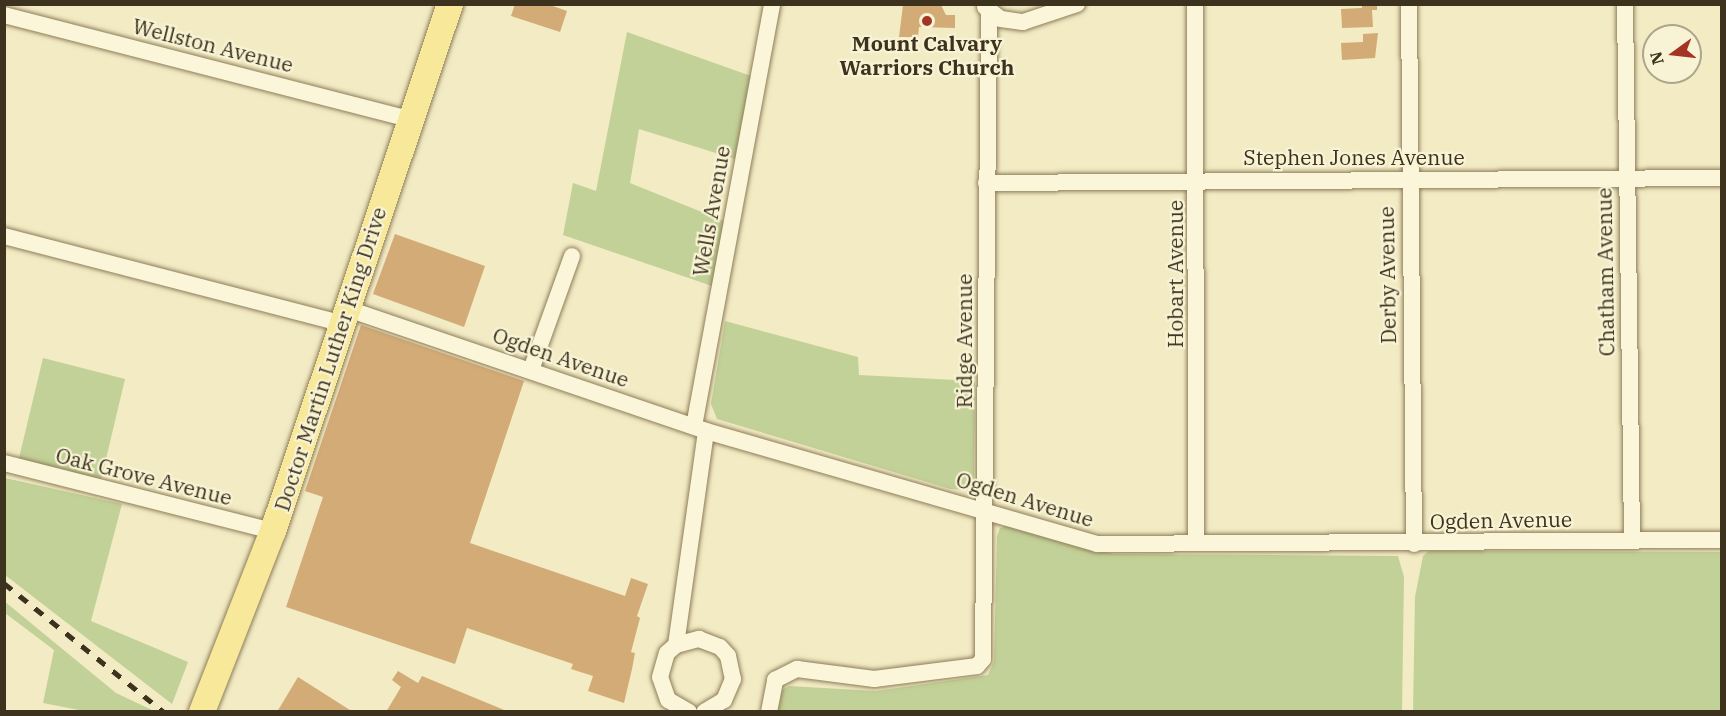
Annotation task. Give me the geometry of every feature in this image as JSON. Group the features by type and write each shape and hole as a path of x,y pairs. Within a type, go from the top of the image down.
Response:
{"main road":[{"name":"Doctor Martin Luther King Drive","path":"202,711 273,531 343,316 450,4"}],"street":[{"name":"Wells Avenue","path":"676,645 700,428 772,4"},
{"name":"Hobart Avenue","path":"1195,4 1198,181 1196,543"},
{"name":"Derby Avenue","path":"1409,4 1408,179 1414,544"},
{"name":"Chatham Avenue","path":"1625,4 1632,540"},
{"path":"986,9 1011,22 1023,22 1070,6"},
{"name":"Ridge Avenue","path":"769,711 775,680 797,669 874,679 977,666 983,659 987,510 986,9"},
{"name":"Wellston Avenue","path":"4,15 410,119"},
{"name":"Stephen Jones Avenue","path":"986,183 1722,178"},
{"name":"Ogden Avenue","path":"4,236 343,316 531,370 700,428 987,510 1096,544 1414,544 1722,540"},
{"path":"531,370 572,256"},
{"name":"Oak Grove Avenue","path":"4,463 273,531"},
{"path":"689,711 668,700 661,683 661,664 676,645 699,639 720,648 728,656 733,679 730,690 714,708 704,711"}],"green space":[{"path":"627,32 751,76 735,159 639,129 630,183 724,221 712,286 563,235 573,183 596,191"},
{"path":"725,321 858,357 859,375 975,381 974,482 967,490 950,489 717,419 711,404"},
{"path":"43,358 125,379 101,480 19,458"},
{"path":"5,478 122,504 91,621 188,662 172,704 5,575"},
{"path":"1007,526 1114,554 1398,556 1404,577 1402,711 778,712 782,690 789,686 876,691 988,675 994,661 997,536 1000,528"},
{"path":"1429,551 1721,552 1721,711 1413,711 1415,597 1423,556"},
{"path":"4,601 116,693 154,711 84,711 43,703 54,650 5,613"}],"building":[{"path":"515,4 547,4 567,11 560,32 511,16"},
{"path":"1362,4 1377,4 1377,10 1372,10 1373,27 1342,28 1341,9 1362,8"},
{"name":"Mount Calvary Warriors Church","path":"903,5 941,5 946,15 955,15 955,28 919,27 918,37 899,37"},
{"path":"1378,33 1375,58 1342,60 1341,43 1363,42 1363,34"},
{"path":"395,234 485,266 464,327 373,294"},
{"path":"361,325 524,381 470,543 625,596 631,578 648,584 637,616 640,618 631,652 635,653 624,703 588,691 593,676 571,669 573,664 467,628 455,664 286,607 323,497 305,491"},
{"path":"398,671 418,683 422,676 509,712 386,712 401,687 392,680"},
{"path":"298,677 353,712 277,712"}],"railway":[{"path":"4,583 164,712"}],"place":[{"name":"Mount Calvary Warriors Church","path":"927,21"}]}
